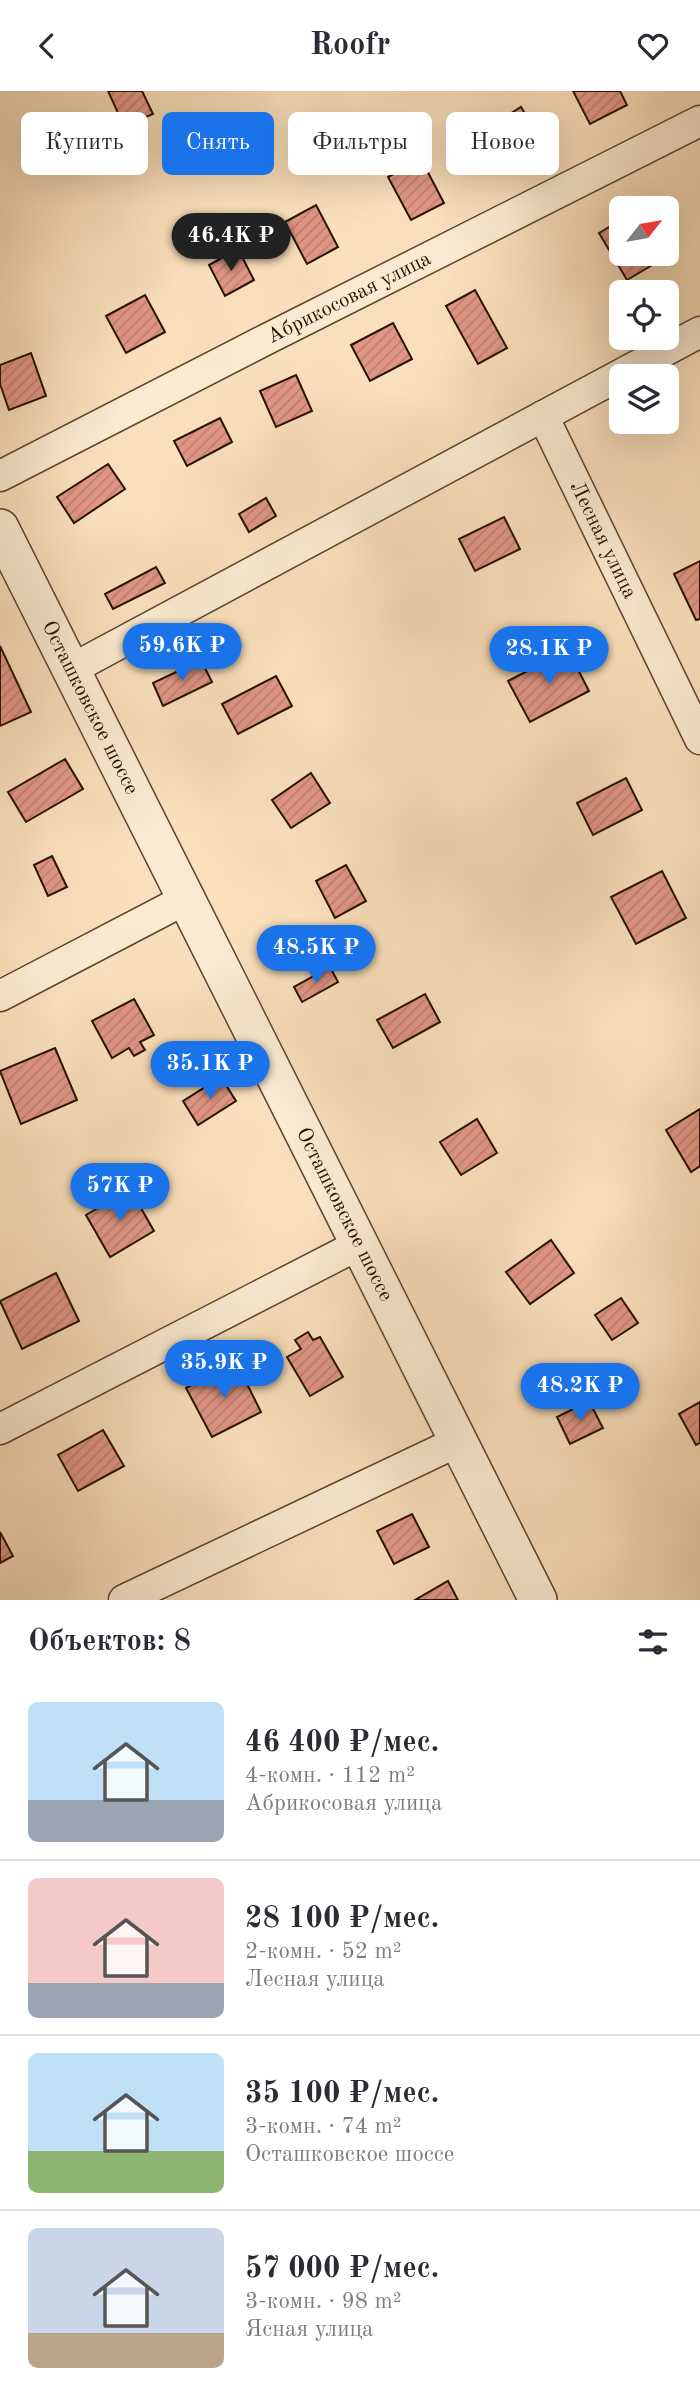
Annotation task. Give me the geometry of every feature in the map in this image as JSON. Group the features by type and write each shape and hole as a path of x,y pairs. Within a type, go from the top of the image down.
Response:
{"street":[{"name":"Абрикосовая улица","path":"0,476 700,121"},
{"path":"69,670 700,333"},
{"name":"Лесная улица","path":"543,416 700,739"},
{"name":"Осташковское шоссе","path":"0,528 9,567 69,670 538,1600"},
{"path":"0,996 186,899"},
{"path":"0,1429 360,1244"},
{"path":"124,1600 457,1442"}],"building":[{"path":"108,91 142,91 153,114 148,116 148,112 118,112"},
{"path":"573,91 620,91 627,105 590,124"},
{"path":"429,175 444,203 411,220 388,177"},
{"path":"316,205 338,247 307,264 285,222"},
{"path":"609,227 609,250 599,233"},
{"path":"238,249 254,280 225,296 209,265"},
{"path":"619,266 651,266 627,280"},
{"path":"475,290 507,348 478,364 446,306"},
{"path":"145,295 165,332 126,353 106,316"},
{"path":"393,323 412,359 370,381 351,345"},
{"path":"31,353 46,396 9,410 0,384 0,365"},
{"path":"296,375 312,411 276,427 260,391"},
{"path":"220,418 232,442 187,466 174,441"},
{"path":"108,464 125,489 74,523 57,497"},
{"path":"266,498 276,516 249,532 239,514"},
{"path":"504,517 520,549 475,571 459,539"},
{"path":"700,561 700,619 696,620 674,574"},
{"path":"156,567 165,583 113,609 105,594"},
{"path":"0,646 31,712 0,726"},
{"path":"568,650 589,691 530,722 508,681"},
{"path":"201,660 212,682 163,706 153,683"},
{"path":"276,676 292,706 238,734 222,704"},
{"path":"65,759 83,789 26,822 8,792"},
{"path":"311,773 330,803 291,828 272,800"},
{"path":"626,778 642,810 593,835 577,803"},
{"path":"52,856 67,887 48,896 34,865"},
{"path":"346,865 366,901 335,918 316,881"},
{"path":"662,871 686,918 636,944 611,897"},
{"path":"330,967 338,982 302,1002 294,987"},
{"path":"425,994 440,1022 393,1048 377,1020"},
{"path":"134,999 154,1035 140,1042 145,1050 134,1056 129,1048 112,1058 92,1021"},
{"path":"55,1048 77,1100 21,1124 0,1071"},
{"path":"221,1077 236,1101 198,1125 183,1101"},
{"path":"700,1109 700,1166 691,1172 666,1130"},
{"path":"477,1119 497,1153 461,1175 440,1142"},
{"path":"130,1189 154,1231 110,1257 86,1215"},
{"path":"551,1240 574,1273 530,1304 506,1272"},
{"path":"56,1273 79,1321 22,1349 0,1301"},
{"path":"621,1298 638,1323 612,1340 595,1315"},
{"path":"308,1332 313,1340 320,1337 343,1377 310,1396 287,1357 301,1349 295,1340"},
{"path":"236,1362 261,1412 212,1437 186,1388"},
{"path":"589,1401 603,1428 570,1444 557,1417"},
{"path":"700,1402 700,1443 696,1445 679,1414"},
{"path":"103,1430 124,1466 78,1491 58,1455"},
{"path":"412,1514 429,1547 394,1564 377,1531"},
{"path":"0,1532 13,1556 0,1563"},
{"path":"448,1581 458,1600 415,1600"}]}
